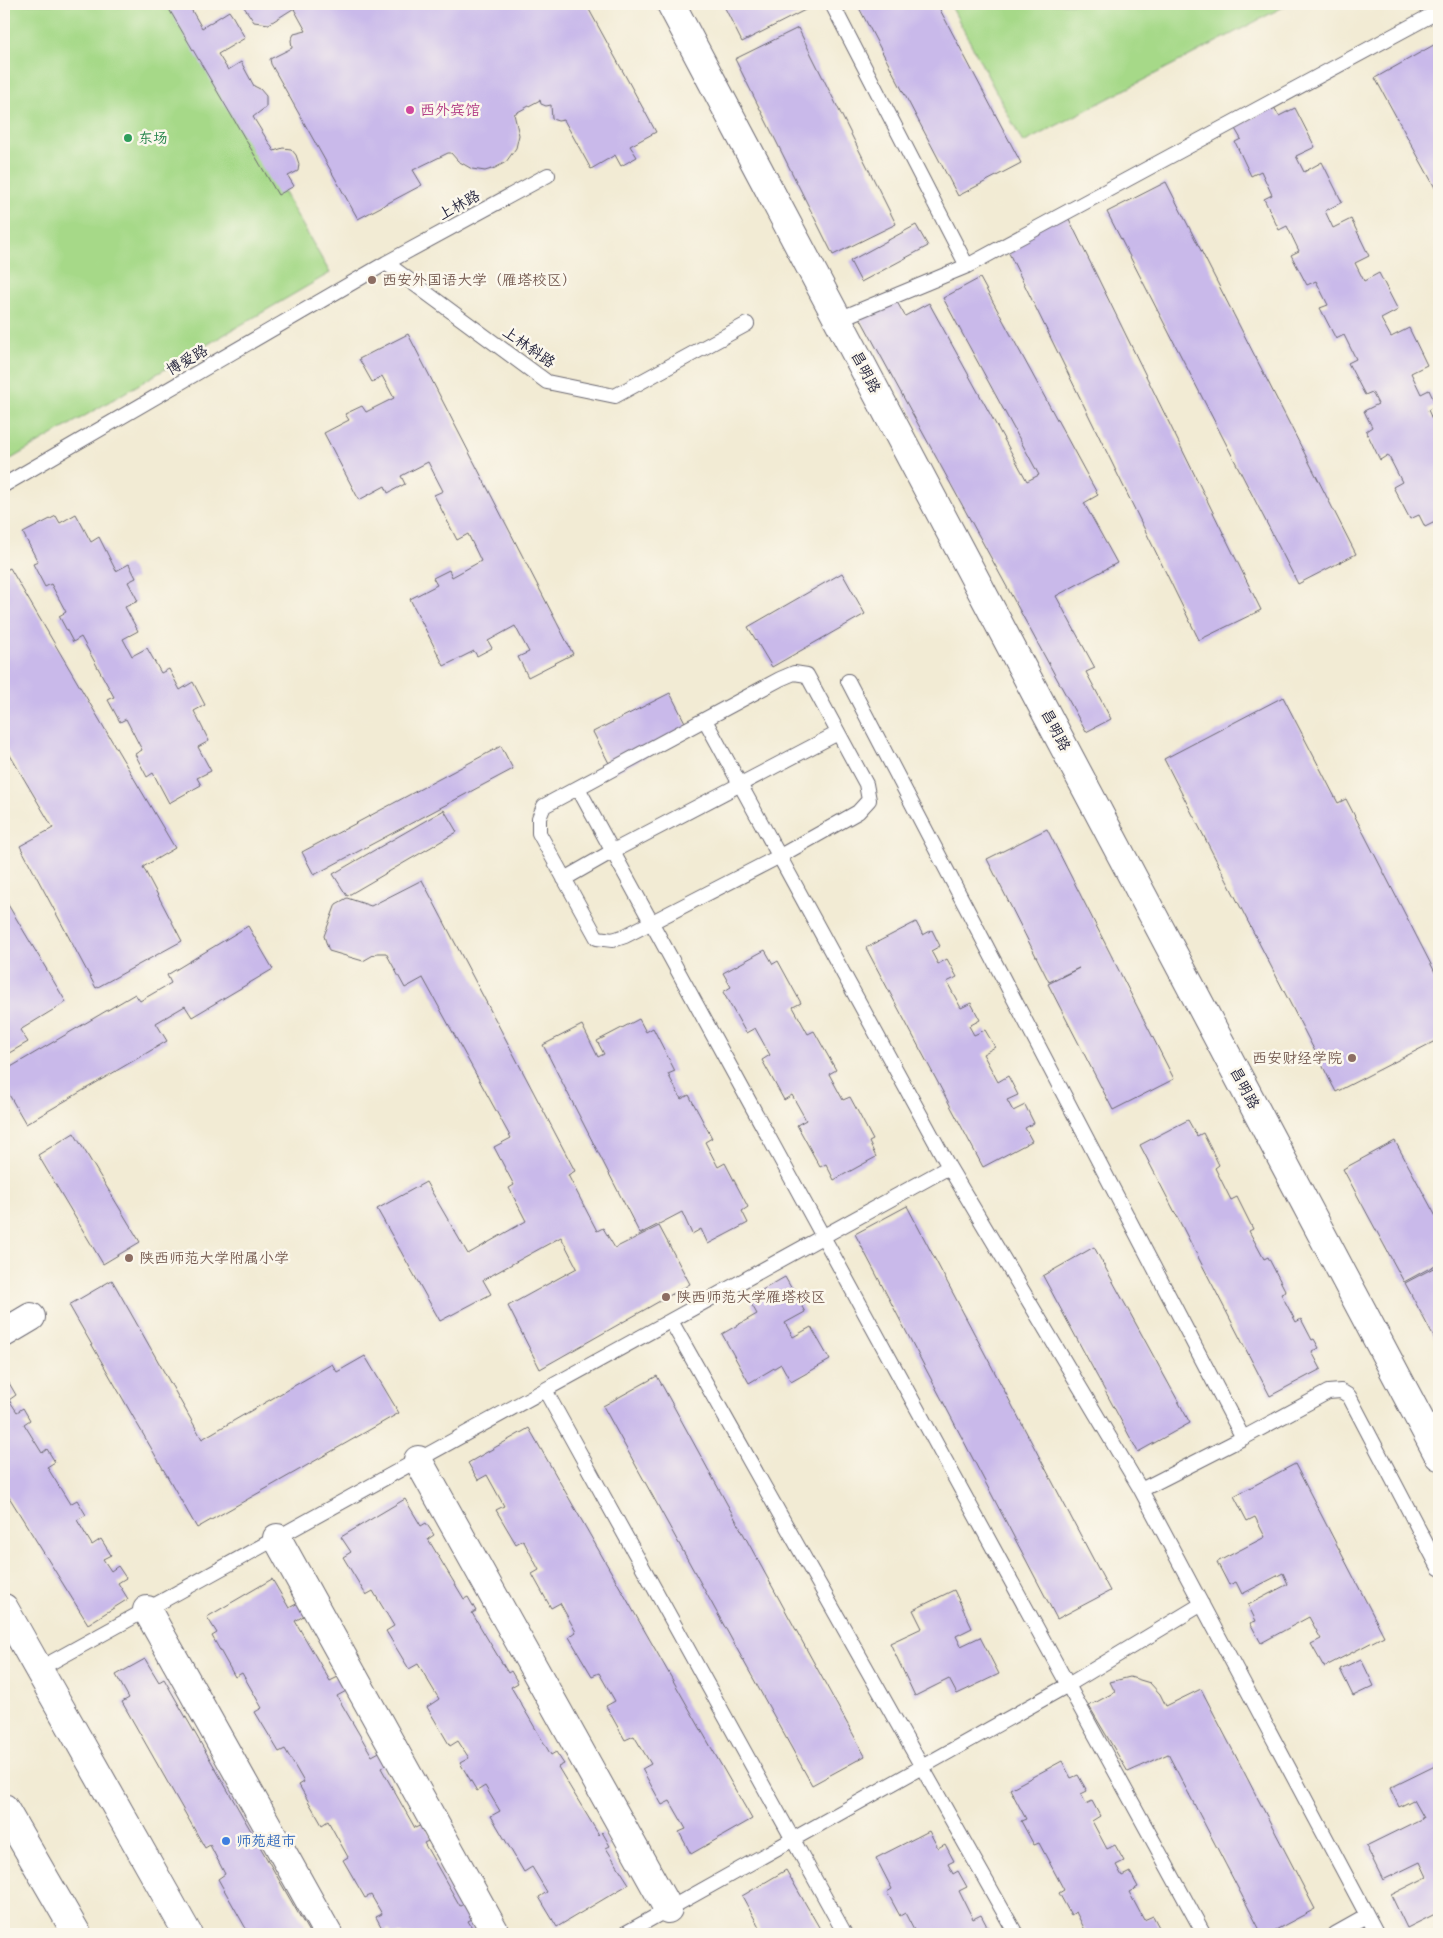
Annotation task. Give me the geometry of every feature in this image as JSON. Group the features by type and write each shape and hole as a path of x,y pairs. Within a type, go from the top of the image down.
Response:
{"street":[{"name":"昌明路","path":"671,4 1439,1456"},
{"path":"4,1332 31,1317"},
{"path":"418,1460 668,1909"},
{"path":"277,1538 496,1934"},
{"path":"4,1608 188,1934"},
{"path":"146,1610 328,1934"},
{"path":"4,1808 71,1932"}],"lane":[{"path":"832,4 967,266"},
{"path":"838,319 967,266 1439,11"},
{"name":"上林路","path":"386,263 548,175"},
{"name":"上林斜路","path":"386,263 547,382 615,396 747,324"},
{"name":"博爱路","path":"4,485 386,263"},
{"path":"794,673 807,675 838,733 866,784 869,800 858,812 780,856 651,922 613,940 597,938 539,833 539,818 544,806 794,673"},
{"path":"848,681 1243,1438"},
{"path":"705,720 949,1167 1141,1490 1377,1934"},
{"path":"564,879 613,851 838,733"},
{"path":"578,788 1204,1934"},
{"path":"39,1669 949,1167"},
{"path":"670,1320 1016,1934"},
{"path":"545,1390 845,1934"},
{"path":"1141,1490 1328,1392 1341,1391 1349,1396 1439,1568"},
{"path":"624,1934 1068,1685 1202,1604"},
{"path":"1335,1934 1367,1916"}],"green space":[{"name":"东场","path":"4,4 176,4 330,273 4,463"},
{"path":"950,4 1289,4 1023,143"}],"building":[{"path":"166,4 188,4 202,28 229,11 245,38 218,54 228,70 241,62 254,86 260,89 266,96 266,107 253,117 274,151 283,148 291,149 296,155 299,164 298,171 288,176 294,186 278,195"},
{"name":"西外宾馆","path":"242,4 586,4 656,132 630,146 637,157 621,166 615,155 591,169 564,120 552,119 551,105 541,104 540,100 514,114 519,135 516,148 506,162 485,171 472,169 458,161 451,153 448,153 413,170 422,185 358,219 271,64 270,59 292,48 291,40 294,34 306,31 294,9 299,5 269,24 254,22"},
{"path":"723,4 807,4 809,8 742,42"},
{"path":"857,4 937,4 1021,163 958,196"},
{"path":"798,28 896,224 833,255 735,59"},
{"path":"1439,42 1438,63 1439,195 1375,78"},
{"path":"1274,107 1279,116 1295,108 1315,147 1296,156 1304,172 1322,162 1342,202 1325,211 1333,228 1351,219 1369,256 1355,263 1364,281 1379,273 1398,310 1381,319 1391,337 1409,328 1427,365 1411,373 1421,394 1429,390 1436,405 1428,410 1432,419 1439,415 1439,520 1425,527 1419,515 1410,519 1393,487 1402,482 1388,455 1380,460 1366,431 1372,427 1364,411 1378,404 1372,392 1365,395 1348,363 1356,359 1344,335 1336,339 1320,308 1328,305 1316,281 1307,285 1291,255 1299,251 1287,226 1279,230 1264,199 1272,195 1261,171 1251,176 1235,142 1241,139 1234,127"},
{"path":"1166,182 1356,554 1298,584 1107,212"},
{"path":"1066,213 1261,610 1199,640 1004,243"},
{"path":"916,225 928,246 861,282 850,261"},
{"path":"980,278 1098,495 1084,503 1117,563 1056,596 1095,668 1086,672 1111,719 1086,732 858,314 893,295 905,316 929,303 1027,481 1039,475 943,298"},
{"path":"408,334 573,654 528,677 518,657 529,652 515,626 488,641 492,648 477,656 474,651 444,666 410,599 437,585 433,578 449,570 452,577 481,561 468,534 457,540 434,495 443,491 428,462 401,476 405,484 388,493 385,486 359,500 324,433 349,420 345,414 362,406 366,412 394,398 382,376 372,382 359,359"},
{"path":"76,514 91,542 99,537 116,571 129,564 136,578 128,582 138,601 125,607 138,631 123,639 132,656 147,648 161,673 169,669 180,690 193,682 205,705 194,711 209,741 198,747 211,771 197,778 201,785 169,803 153,773 147,777 135,754 142,750 126,719 120,722 108,700 114,697 81,637 73,642 59,616 66,612 51,584 45,587 33,564 38,562 23,533 56,516 60,523"},
{"path":"10,568 175,848 143,867 182,941 96,988 20,846 53,828 4,745 4,571"},
{"path":"842,573 865,614 772,667 748,627"},
{"path":"670,693 691,734 614,773 593,732"},
{"path":"1283,697 1338,803 1346,799 1439,980 1439,1039 1336,1092 1164,759"},
{"path":"501,746 513,769 314,875 302,852"},
{"path":"444,810 457,832 347,896 333,874"},
{"path":"1047,829 1174,1079 1113,1110 1048,984 1079,968 1049,982 987,859"},
{"path":"422,880 575,1171 568,1175 597,1231 603,1228 615,1248 659,1226 690,1284 540,1369 508,1306 577,1268 561,1237 483,1280 491,1294 440,1321 377,1209 426,1182 468,1254 526,1221 509,1188 514,1185 494,1147 511,1138 423,978 405,988 386,953 377,953 363,961 329,951 324,936 336,904 347,898 371,906"},
{"path":"4,898 66,1002 20,1030 28,1042 4,1056"},
{"path":"916,922 923,935 932,930 940,946 931,951 938,964 947,959 957,977 947,982 961,1008 971,1003 980,1020 969,1026 974,1035 985,1030 995,1047 983,1054 998,1082 1008,1076 1018,1095 1007,1100 1013,1111 1025,1105 1034,1123 1025,1128 1032,1141 983,1167 866,948"},
{"path":"248,926 273,969 192,1017 185,1006 156,1023 167,1041 26,1124 4,1086 4,1071 135,994 140,1001 171,983 167,975"},
{"path":"765,950 773,964 778,961 801,1003 793,1007 808,1034 814,1031 836,1070 829,1074 843,1100 850,1097 873,1140 869,1142 876,1157 834,1180 826,1164 820,1167 797,1125 806,1120 792,1095 784,1100 762,1060 770,1055 755,1028 746,1033 723,992 731,987 723,973"},
{"path":"639,1019 646,1032 653,1028 675,1071 668,1074 681,1099 689,1095 712,1138 705,1142 718,1167 725,1163 748,1207 742,1211 748,1223 708,1244 701,1229 692,1234 682,1212 640,1234 543,1045 582,1025 598,1057 604,1054 597,1041"},
{"path":"1188,1120 1197,1136 1203,1133 1219,1165 1215,1168 1231,1200 1237,1197 1253,1229 1249,1231 1264,1259 1268,1257 1286,1292 1281,1294 1296,1322 1301,1319 1312,1340 1314,1339 1319,1348 1312,1352 1321,1369 1270,1396 1140,1145"},
{"path":"74,1133 140,1242 103,1264 38,1155"},
{"path":"1395,1141 1439,1222 1439,1263 1404,1282 1343,1169"},
{"path":"907,1206 1110,1591 1057,1619 855,1234"},
{"path":"1094,1247 1190,1423 1138,1452 1043,1276"},
{"path":"1439,1265 1439,1347 1405,1283"},
{"path":"785,1277 805,1312 785,1323 793,1337 811,1327 830,1360 791,1382 781,1364 749,1383 722,1334 757,1314 748,1298"},
{"path":"112,1280 202,1439 332,1364 337,1372 365,1356 399,1413 197,1528 69,1305"},
{"path":"657,1376 865,1756 812,1785 603,1406"},
{"path":"9,1383 16,1395 9,1400 17,1412 23,1408 30,1420 24,1424 42,1453 47,1449 55,1462 47,1467 70,1504 77,1500 86,1515 77,1520 92,1545 101,1539 111,1555 103,1559 111,1571 118,1566 126,1578 118,1583 128,1599 88,1624 4,1489 4,1387"},
{"path":"529,1428 752,1819 691,1854 679,1832 686,1829 670,1801 662,1805 642,1769 651,1764 634,1736 625,1740 606,1706 615,1701 599,1673 592,1676 569,1637 576,1632 560,1603 551,1608 532,1574 539,1570 523,1540 516,1544 496,1510 504,1506 487,1475 478,1480 468,1463"},
{"path":"1295,1464 1384,1636 1324,1667 1311,1644 1321,1639 1309,1617 1261,1643 1250,1623 1256,1621 1248,1605 1288,1584 1283,1573 1242,1594 1236,1582 1229,1585 1217,1562 1265,1537 1255,1517 1247,1521 1234,1496"},
{"path":"405,1499 421,1526 426,1523 434,1535 428,1539 464,1599 468,1597 476,1611 472,1613 508,1673 511,1671 518,1683 511,1687 551,1755 556,1752 564,1764 558,1767 599,1835 602,1832 610,1846 606,1848 629,1884 557,1927 539,1897 547,1892 532,1867 524,1872 491,1816 500,1811 485,1786 477,1791 460,1763 469,1758 458,1741 450,1746 427,1707 439,1699 418,1664 409,1669 386,1631 394,1626 373,1591 366,1595 343,1557 351,1552 341,1537"},
{"path":"272,1579 289,1608 300,1602 307,1614 295,1621 330,1681 340,1676 348,1690 337,1696 372,1756 383,1750 390,1762 381,1768 415,1828 424,1824 432,1839 424,1843 460,1906 470,1901 478,1916 468,1921 476,1934 392,1934 389,1929 384,1932 376,1917 382,1914 371,1895 365,1898 343,1860 348,1857 328,1821 322,1825 299,1785 304,1782 285,1749 279,1752 255,1712 262,1708 242,1673 235,1677 212,1636 217,1633 207,1617"},
{"path":"954,1590 972,1628 956,1636 961,1646 980,1637 999,1674 957,1694 949,1679 915,1696 890,1643 922,1628 913,1610"},
{"path":"145,1659 159,1682 164,1679 310,1934 249,1934 218,1879 225,1874 210,1845 205,1848 122,1702 129,1698 116,1675"},
{"path":"1361,1659 1374,1686 1353,1696 1340,1669"},
{"path":"1130,1677 1150,1683 1160,1694 1166,1706 1201,1689 1315,1909 1268,1934 1262,1934 1168,1754 1128,1772 1089,1706 1115,1692 1110,1682"},
{"path":"1062,1761 1071,1778 1078,1775 1087,1791 1081,1794 1086,1804 1092,1801 1100,1816 1092,1821 1107,1849 1115,1845 1124,1861 1116,1865 1122,1876 1130,1872 1138,1887 1129,1892 1144,1920 1153,1916 1161,1931 1154,1934 1087,1934 1076,1912 1071,1915 1059,1893 1064,1890 1039,1843 1034,1845 1021,1821 1026,1819 1010,1789"},
{"path":"1439,1764 1439,1912 1407,1928 1391,1895 1427,1877 1420,1862 1383,1880 1366,1846 1423,1818 1413,1800 1399,1807 1390,1788"},
{"path":"929,1831 938,1848 945,1844 954,1861 948,1864 953,1874 958,1871 967,1887 959,1891 973,1919 981,1915 990,1932 985,1934 916,1934 905,1913 900,1916 887,1892 892,1889 876,1858"},
{"path":"786,1870 823,1934 763,1934 742,1896"}],"place":[{"name":"西外宾馆","path":"410,110"},
{"name":"东场","path":"128,138"},
{"name":"西安外国语大学（雁塔校区）","path":"372,280"},
{"name":"西安财经学院","path":"1352,1058"},
{"name":"陕西师范大学附属小学","path":"129,1258"},
{"name":"陕西师范大学雁塔校区","path":"666,1297"},
{"name":"师苑超市","path":"226,1841"}]}
